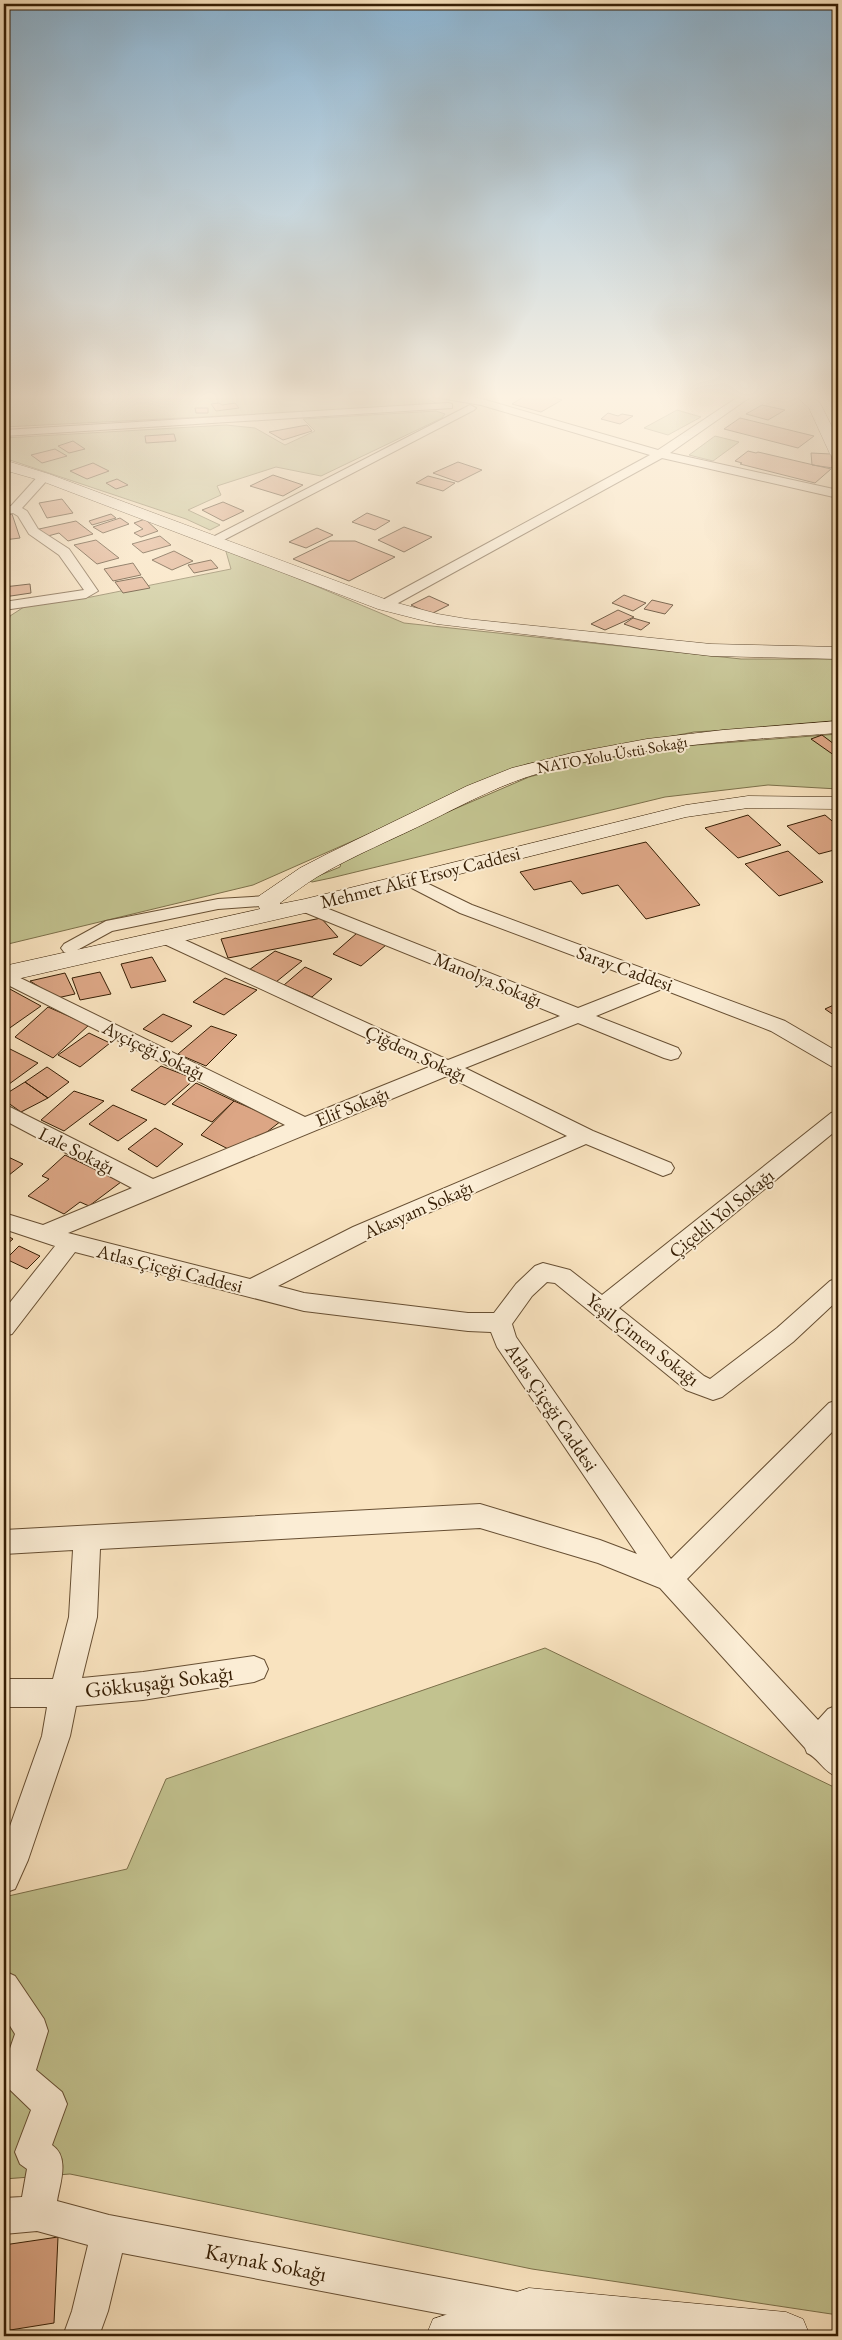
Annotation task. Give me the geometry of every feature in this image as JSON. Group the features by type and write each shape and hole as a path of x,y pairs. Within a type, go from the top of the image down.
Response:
{"street":[{"path":"112,502 384,605 437,619 467,624 711,650 772,654 838,653"},
{"path":"213,540 287,502"},
{"path":"384,605 572,502"},
{"path":"4,606 86,594 91,591 79,571 64,552 33,531 23,514 9,510"},
{"name":"NATO Yolu Üstü Sokağı","path":"270,907 309,873 438,809 506,778 533,768 570,759 659,743 733,734 838,727"},
{"name":"Mehmet Akif Ersoy Caddesi","path":"4,975 168,938 270,907 305,906 404,874 660,804 752,791 790,790 838,793"},
{"name":"Mehmet Akif Ersoy Caddesi","path":"4,961 270,907 404,874 686,811 748,802 838,803"},
{"name":"Saray Caddesi","path":"404,874 466,909 778,1026 838,1061"},
{"name":"Manolya Sokağı","path":"305,906 581,1015 671,1053"},
{"name":"Çiğdem Sokağı","path":"168,938 446,1067 586,1136 663,1168"},
{"name":"Ayçiçeği Sokağı","path":"4,975 304,1125"},
{"name":"Elif Sokağı","path":"43,1234 446,1067 662,982"},
{"name":"Lale Sokağı","path":"4,1111 152,1188"},
{"name":"Çiçekli Yol Sokağı","path":"603,1308 838,1118"},
{"name":"Akasyam Sokağı","path":"252,1289 361,1233 586,1136"},
{"name":"Atlas Çiçeği Caddesi","path":"4,1221 70,1242 304,1302 468,1322 500,1323 505,1340 669,1579 838,1763"},
{"path":"4,1327 70,1242"},
{"name":"Yeşil Çimen Sokağı","path":"500,1323 524,1290 543,1272 562,1276 694,1383 713,1390 785,1335 838,1287"},
{"path":"4,1542 87,1539 480,1516 600,1552 669,1579 838,1410"},
{"name":"Gökkuşağı Sokağı","path":"8,1869 56,1736 64,1693 83,1617 87,1539"},
{"name":"Gökkuşağı Sokağı","path":"4,1693 64,1693 143,1686 254,1669"},
{"path":"818,1743 838,1719"},
{"path":"4,1987 32,2031 17,2076 50,2104 32,2152 46,2161 20,2214"},
{"name":"Kaynak Sokağı","path":"20,2214 521,2324"},
{"path":"81,2336 90,2311 110,2233"},
{"path":"450,2336 521,2324 786,2336"}],"green space":[{"path":"136,502 205,502 188,510 220,525 210,530 186,519"},
{"path":"225,548 404,623 741,659 838,659 838,723 694,732 527,764 253,885 4,945 4,642 10,616 27,605 91,597 231,569"},
{"path":"838,734 838,789 768,785 665,797 331,878 312,882 308,880 340,867 341,863 429,820 529,777 590,761 683,746"},
{"path":"545,1648 838,1789 838,2315 532,2269 70,2174 4,2179 4,2046 6,2041 4,2041 4,1897 127,1869 166,1779"}],"building":[{"path":"65,502 73,513 47,518 39,503"},
{"path":"223,502 244,511 223,521 202,510"},
{"path":"367,513 390,521 375,530 352,522"},
{"path":"12,514 20,538 4,540 4,516"},
{"path":"111,514 116,518 92,525 89,521"},
{"path":"120,518 129,524 103,533 93,527"},
{"path":"145,519 158,531 141,537 134,533 143,529 134,523"},
{"path":"76,521 93,534 68,541 59,533 48,536 39,529"},
{"path":"404,527 432,537 404,552 378,540"},
{"path":"317,528 333,535 306,548 289,542"},
{"path":"160,536 171,545 143,553 132,544"},
{"path":"96,540 119,558 97,564 74,545"},
{"path":"330,541 355,541 395,557 349,581 293,559"},
{"path":"174,551 193,561 172,570 152,560"},
{"path":"211,560 218,568 194,573 188,565"},
{"path":"133,563 141,575 113,581 104,569"},
{"path":"142,577 150,588 123,593 115,582"},
{"path":"30,584 31,593 4,597 4,587"},
{"path":"624,595 646,603 633,611 612,603"},
{"path":"429,596 449,605 431,614 411,605"},
{"path":"652,600 673,605 665,614 644,609"},
{"path":"618,610 634,617 605,630 591,624"},
{"path":"633,618 650,623 641,630 624,624"},
{"path":"822,735 838,747 838,758 811,739"},
{"path":"748,815 781,845 738,858 705,828"},
{"path":"825,815 838,826 838,849 819,854 787,826"},
{"path":"646,842 700,905 646,919 618,885 582,894 571,881 534,890 520,872"},
{"path":"788,851 823,882 779,896 745,864"},
{"path":"321,918 338,937 228,958 221,939"},
{"path":"357,933 386,945 361,966 333,954"},
{"path":"275,951 302,961 276,982 249,970"},
{"path":"152,957 166,981 131,988 121,964"},
{"path":"305,967 332,979 312,997 284,985"},
{"path":"100,972 111,994 80,1000 72,978"},
{"path":"65,973 75,994 57,998 30,981"},
{"path":"225,978 257,990 224,1015 193,1002"},
{"path":"8,988 41,1006 4,1032 4,989"},
{"path":"838,1003 838,1018 825,1009"},
{"path":"48,1007 89,1025 53,1058 15,1037"},
{"path":"163,1014 192,1026 172,1042 143,1029"},
{"path":"211,1026 237,1035 206,1066 178,1054"},
{"path":"89,1033 110,1043 80,1067 58,1055"},
{"path":"4,1046 38,1063 5,1087 4,1086"},
{"path":"161,1066 195,1079 165,1105 131,1090"},
{"path":"47,1067 69,1082 48,1098 25,1082"},
{"path":"25,1082 48,1098 21,1112 4,1100 4,1095"},
{"path":"196,1083 234,1101 212,1122 172,1104"},
{"path":"74,1091 104,1101 64,1131 41,1120"},
{"path":"234,1101 281,1121 258,1139 249,1139 232,1151 201,1135"},
{"path":"113,1105 147,1120 118,1141 89,1124"},
{"path":"155,1128 183,1144 157,1167 128,1149"},
{"path":"4,1155 23,1164 4,1179"},
{"path":"65,1155 121,1182 89,1206 80,1202 64,1214 28,1196 49,1179 42,1176"},
{"path":"4,1234 13,1239 4,1247"},
{"path":"19,1246 40,1256 27,1269 6,1259"},
{"path":"58,2237 54,2323 4,2331 4,2245"}]}
